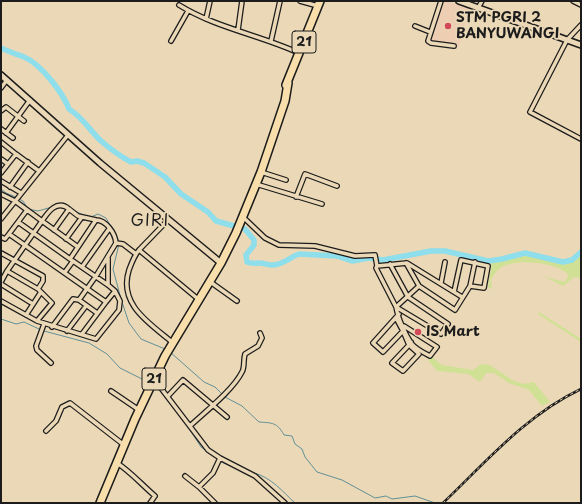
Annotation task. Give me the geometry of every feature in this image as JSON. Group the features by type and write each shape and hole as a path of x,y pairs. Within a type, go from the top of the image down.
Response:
{"highway":[{"name":"21","path":"248,205 247,200 283,92 300,54 319,4"},
{"name":"21","path":"103,502 124,445 154,378 172,342 221,263 236,233 261,172 285,101 288,83"}],"street":[{"path":"206,18 210,1"},
{"path":"238,30 242,1"},
{"path":"271,41 280,1"},
{"path":"300,1 319,4"},
{"path":"440,1 428,41 431,43 454,46"},
{"path":"459,1 581,45"},
{"path":"478,8 482,1"},
{"path":"572,1 581,5"},
{"path":"179,5 188,11 277,43 300,54"},
{"path":"171,40 188,11"},
{"path":"581,25 567,40 530,112 581,139"},
{"path":"415,26 430,32"},
{"path":"1,75 68,135 221,263"},
{"path":"1,88 7,80"},
{"path":"6,133 30,100"},
{"path":"1,111 6,107 24,121"},
{"path":"1,129 13,138"},
{"path":"1,219 68,135"},
{"path":"1,142 39,171"},
{"path":"1,173 16,154"},
{"path":"1,159 8,164"},
{"path":"10,187 28,162"},
{"path":"261,172 286,180"},
{"path":"296,197 304,174 336,186"},
{"path":"1,181 21,194"},
{"path":"256,184 322,204"},
{"path":"1,194 15,201 78,247"},
{"path":"33,304 1,283 6,272 24,245 55,206 62,205 82,217 102,222 119,243 136,254"},
{"path":"54,230 69,208"},
{"path":"1,237 4,239 9,234 27,210"},
{"path":"66,239 82,217"},
{"path":"242,219 265,238 279,245 315,246 355,256 375,255 376,268 396,307 397,316 403,331 410,344 419,354 402,371 392,363 410,344"},
{"path":"65,272 78,247 96,220"},
{"path":"168,220 136,254 128,274 127,292 138,312 172,342"},
{"path":"1,302 44,324 97,339 117,314 120,304 115,291 108,285 18,222"},
{"path":"82,267 109,229"},
{"path":"9,234 106,302"},
{"path":"79,300 119,243"},
{"path":"139,250 198,299"},
{"path":"1,253 43,276 40,290 26,315"},
{"path":"108,258 108,285"},
{"path":"454,292 460,260 489,266 484,288 470,286"},
{"path":"376,262 390,264 406,263 462,297"},
{"path":"441,283 445,262"},
{"path":"406,263 418,286 455,310 470,286 475,262"},
{"path":"390,264 408,297 448,324 441,334 396,307"},
{"path":"1,271 6,272 40,290 52,303 37,321"},
{"path":"210,281 237,300"},
{"path":"396,307 418,286"},
{"path":"82,334 115,291"},
{"path":"52,327 71,300 79,300 97,314"},
{"path":"67,331 86,306"},
{"path":"402,310 373,343 383,352 403,331"},
{"path":"397,316 404,326 410,344 430,356 437,347 404,326"},
{"path":"44,324 36,346 37,350 51,363"},
{"path":"190,426 221,397 243,372 245,353 260,344 262,338 260,333"},
{"path":"154,378 208,450 255,476 285,503"},
{"path":"168,396 183,380 227,417"},
{"path":"111,391 139,410"},
{"path":"46,431 56,421 62,408 69,403 124,445"},
{"path":"199,487 213,473 220,458"},
{"path":"117,463 130,471 133,477 155,496 150,503"},
{"path":"185,476 215,503"}],"shaded area":[{"name":"STM PGRI 2 BANYUWANGI","path":"440,1 447,1 469,8 459,47 425,45"}],"green space":[{"path":"581,252 581,278 574,277 563,286 543,276 564,282 569,275 563,271 545,264 524,262 506,265 499,269 491,279 492,288 491,289 488,287 492,261 525,253 563,262 572,260"},
{"path":"539,312 581,339 581,342 538,314"},
{"path":"431,356 442,365 473,370 481,364 490,365 512,380 523,384 534,382 550,402 542,406 529,390 509,383 494,373 486,373 480,382 468,374 437,371 428,360"}],"waterway":[{"path":"1,48 24,57 44,72 57,87 69,109 78,116 100,140 119,155 131,162 137,161 144,163 165,177 181,194 208,212 216,221 245,229 254,240 254,245 246,255 247,262 249,263 276,265 299,254 337,256 352,261 369,258 383,260 431,251 445,251 488,261 525,253 563,262 572,260 581,252"},
{"path":"1,189 16,197"},
{"path":"19,199 23,201 28,209 38,211 52,207"},
{"path":"60,204 64,203 71,208"},
{"path":"75,211 83,215"},
{"path":"91,217 98,214 106,218 119,241"},
{"path":"119,244 113,269 121,299"},
{"path":"122,302 129,323 141,339 165,349"},
{"path":"1,319 16,324 24,322 39,329"},
{"path":"44,331 89,343 107,354 120,368 148,382"},
{"path":"170,352 204,382 215,387 223,395"},
{"path":"225,397 242,406 259,422 274,424 284,435 292,436 295,444 302,449 305,457 317,472 342,480 375,498 386,496 392,499 415,496 435,503"},
{"path":"187,425 201,447 217,458"},
{"path":"220,461 226,464"},
{"path":"229,465 235,468"},
{"path":"239,470 243,472"},
{"path":"254,473 271,481 295,503"}],"railway":[{"path":"443,503 508,440 542,412 581,389"}],"place":[{"name":"STM PGRI 2 BANYUWANGI","path":"448,26"},
{"name":"IS Mart","path":"418,332"}],"district":[{"name":"GIRI","path":"150,222"}]}
